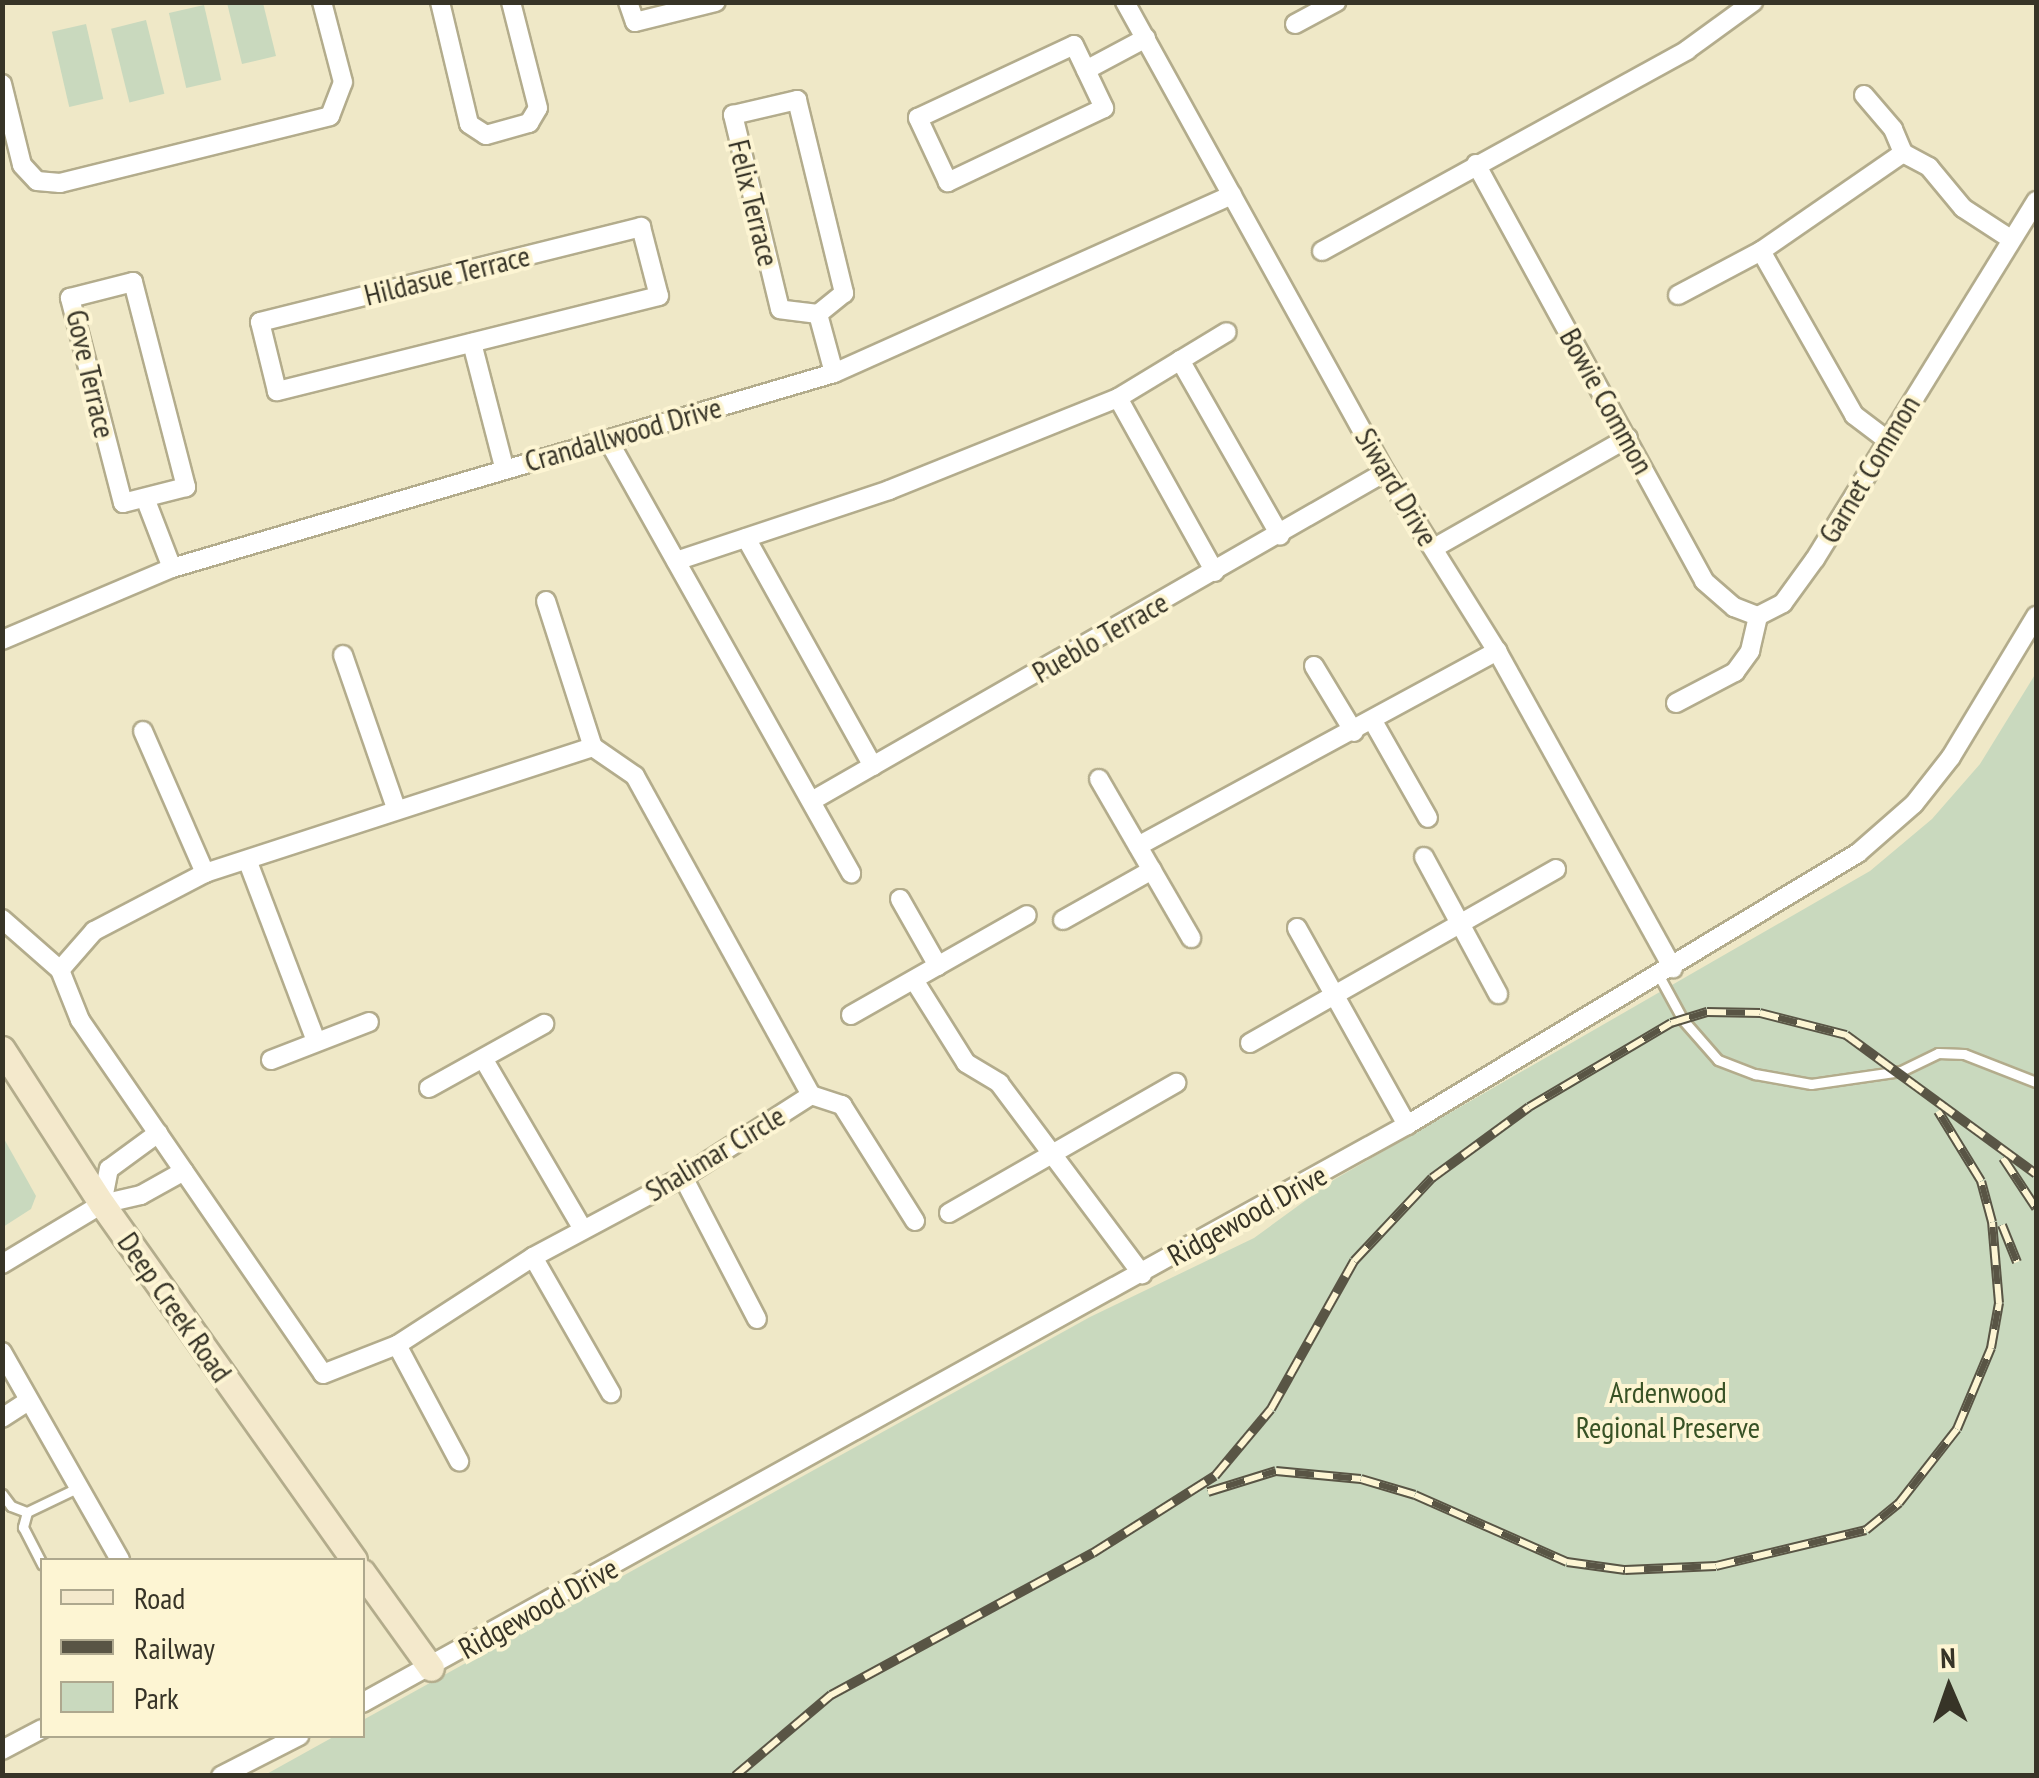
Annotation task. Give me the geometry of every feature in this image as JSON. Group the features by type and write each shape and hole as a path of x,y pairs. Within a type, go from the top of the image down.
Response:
{"street":[{"path":"2,84 22,165 37,181 49,182 330,116 343,82 322,2"},
{"path":"440,2 469,124 486,134 529,123 538,108 511,2"},
{"path":"628,2 635,22 716,2"},
{"name":"Siward Drive","path":"1125,2 1384,472 1497,652 1666,972"},
{"path":"1296,24 1336,2"},
{"path":"1322,251 1687,50 1754,2"},
{"path":"1086,70 1146,38"},
{"path":"1074,44 1086,70 1104,108 948,182 918,118 1074,44"},
{"path":"1864,95 1903,153 1929,167 1963,208 2008,238"},
{"name":"Felix Terrace","path":"797,100 844,293 818,314 780,309 733,115 797,100"},
{"path":"1678,294 1760,251 1903,153"},
{"name":"Bowie Common","path":"1476,164 1704,580 1734,607 1758,616"},
{"name":"Crandallwood Drive","path":"2,640 172,568 504,467 834,373 1232,195"},
{"name":"Garnet Common","path":"1758,616 1783,602 1816,559 2008,238 2036,201"},
{"name":"Hildasue Terrace","path":"642,227 659,296 472,343 277,391 260,322 642,227"},
{"path":"1760,251 1854,414 1886,440"},
{"name":"Gove Terrace","path":"133,282 186,487 145,498 123,503 70,298 133,282"},
{"path":"818,314 834,373"},
{"path":"676,561 889,490 1118,398 1227,332"},
{"path":"472,343 504,467"},
{"path":"1180,360 1280,535"},
{"path":"1118,398 1215,572"},
{"path":"1434,548 1628,438"},
{"path":"608,440 815,799 850,873"},
{"name":"Pueblo Terrace","path":"815,799 1384,472"},
{"path":"145,498 172,568"},
{"path":"746,538 874,766"},
{"path":"2,918 60,970 94,931 205,873 593,747 546,601"},
{"path":"1676,703 1735,672 1750,651 1758,616"},
{"name":"Ridgewood Drive","path":"365,1701 1408,1125 1858,853 1914,804 2036,616"},
{"path":"1138,846 1374,723 1497,652"},
{"path":"343,655 396,808"},
{"path":"1314,666 1354,732"},
{"path":"1374,723 1428,818"},
{"path":"143,731 205,873"},
{"name":"Shalimar Circle","path":"60,970 80,1020 323,1374 397,1345 533,1256 683,1177 811,1095 635,776 593,747"},
{"path":"1100,779 1190,938"},
{"path":"1424,857 1498,994"},
{"path":"248,862 316,1041"},
{"path":"1250,1043 1556,869"},
{"path":"1062,920 1152,870"},
{"path":"900,899 938,966"},
{"path":"851,1015 1028,915"},
{"path":"1297,928 1408,1125"},
{"path":"914,980 966,1063 999,1083 1142,1274"},
{"path":"271,1060 369,1022"},
{"path":"430,1088 544,1024"},
{"name":"Deep Creek Road","path":"2,1050 102,1204 353,1558"},
{"path":"484,1060 582,1228"},
{"path":"949,1213 1176,1083"},
{"path":"811,1095 842,1105 914,1220"},
{"path":"102,1204 109,1169 158,1134"},
{"path":"2,1264 102,1204 141,1195 184,1171"},
{"path":"683,1177 756,1319"},
{"path":"533,1256 611,1393"},
{"path":"397,1345 459,1461"},
{"path":"2,1352 26,1402 119,1558"},
{"path":"2,1418 26,1402"},
{"path":"365,1576 430,1668"},
{"path":"2,1750 40,1730"},
{"path":"221,1776 295,1738"}],"lane":[{"path":"1666,972 1683,1020 1718,1060 1755,1074 1810,1084 1900,1071 1938,1052 1964,1054 2036,1082"},
{"path":"2,1494 11,1506 27,1512 77,1488"},
{"path":"27,1512 23,1527 40,1560"}],"green space":[{"path":"227,3 263,3 276,56 242,64"},
{"path":"204,5 221,80 186,88 169,13"},
{"path":"146,20 164,94 129,102 111,29"},
{"path":"86,24 103,99 69,107 52,32"},
{"name":"Ardenwood Regional Preserve","path":"2036,673 2036,1775 263,1776 331,1738 365,1738 365,1719 1090,1317 1254,1238 1335,1179 1870,871 1932,819 1980,764"},
{"path":"3,1137 36,1196 31,1209 3,1227"}],"railway":[{"path":"735,1776 831,1695 1093,1553 1215,1476 1271,1409 1354,1261 1432,1178 1529,1107 1671,1023 1707,1012 1760,1013 1846,1035 2036,1174"},
{"path":"1208,1492 1276,1471 1361,1479 1415,1495 1567,1562 1625,1570 1716,1566 1866,1530 1899,1503 1957,1429 1991,1348 1999,1303 1992,1222 1981,1181 1938,1111"},
{"path":"2003,1158 2036,1208"},
{"path":"2002,1225 2017,1262"}]}
